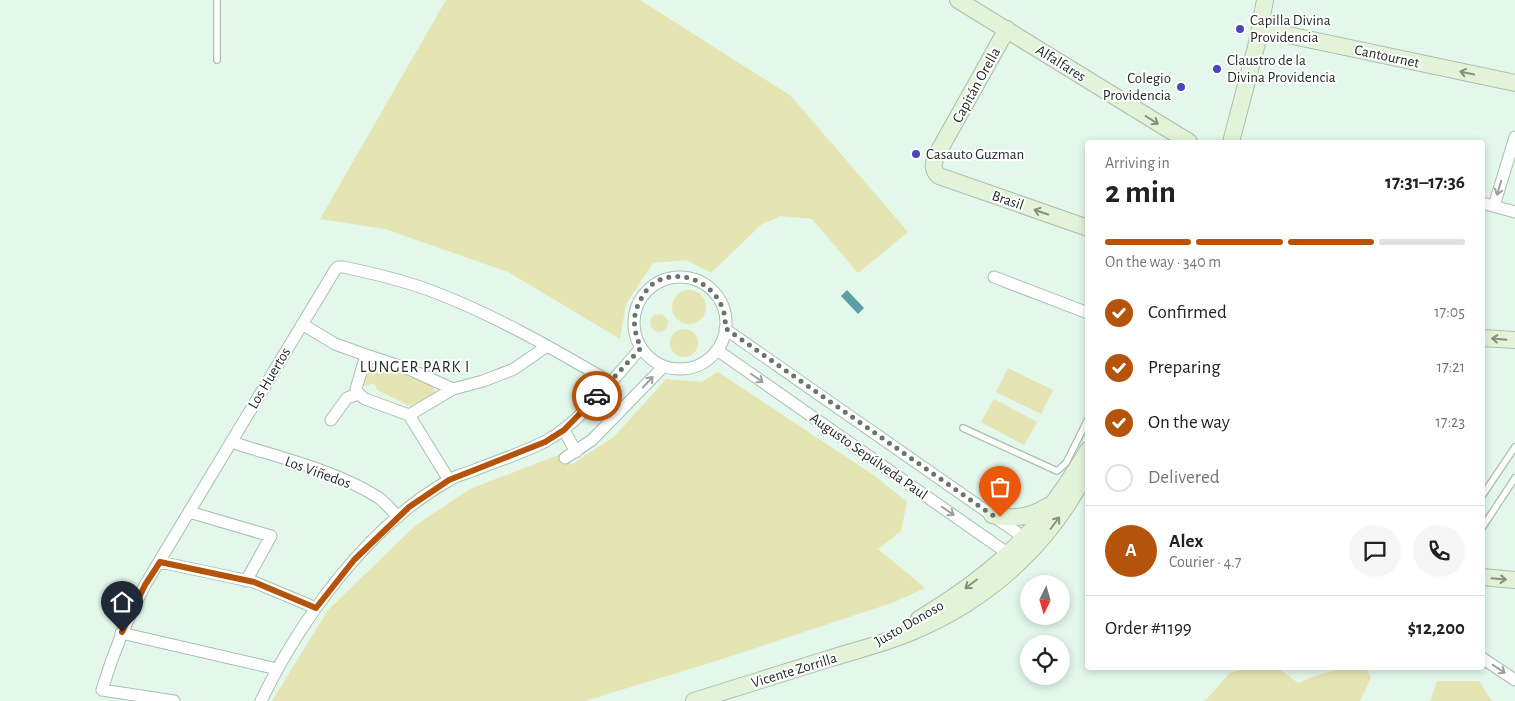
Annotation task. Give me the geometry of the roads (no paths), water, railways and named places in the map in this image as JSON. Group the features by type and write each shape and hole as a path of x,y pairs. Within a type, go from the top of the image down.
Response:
{"street":[{"name":"Alfalfares","path":"958,0 1186,140"},
{"path":"1232,140 1260,29 1265,0"},
{"name":"Capitán Orella","path":"934,167 936,156 1006,29"},
{"name":"Cantournet","path":"1260,29 1515,83"},
{"path":"1515,137 1488,204 1515,212"},
{"name":"Brasil","path":"934,167 939,176 1085,227"},
{"name":"Los Huertos","path":"174,701 102,690 122,632 145,585 334,270 338,267 343,266 387,277 429,290 503,322 610,382"},
{"path":"686,277 701,282 714,292 722,305 726,320 725,328 724,336 717,350 705,361 692,367 678,369 664,366 651,359 641,348 635,336 634,321 636,307 643,295 654,283 670,278 686,277"},
{"path":"994,277 1085,312"},
{"path":"302,324 335,344 411,370 453,390"},
{"name":"Augusto Sepúlveda Paul","path":"725,328 1030,542"},
{"path":"1485,338 1515,340"},
{"path":"409,415 453,390 514,369 547,346"},
{"path":"261,701 277,669 316,608 354,560 398,517 409,507 449,480 545,442 564,430 641,348"},
{"name":"Augusto Sepúlveda Paul","path":"717,350 1014,558"},
{"path":"366,355 356,389 358,394 365,399 409,415 449,480"},
{"path":"565,458 592,440 664,366"},
{"path":"331,420 346,398 358,394"},
{"path":"564,430 576,452"},
{"name":"Los Viñedos","path":"231,442 319,470 357,486 380,499 398,517"},
{"name":"Justo Donoso","path":"1030,542 1085,455"},
{"name":"Justo Donoso","path":"866,647 938,608 981,577 1014,558 1061,514 1085,474"},
{"path":"922,494 935,475"},
{"path":"992,515 1009,518 1026,516 1054,502"},
{"path":"189,512 271,536 246,581"},
{"path":"160,562 246,581 316,608"},
{"path":"1485,577 1515,580"},
{"path":"122,632 277,669"},
{"name":"Vicente Zorrilla","path":"694,701 866,647"},
{"path":"1485,660 1515,680"}],"lane":[{"path":"217,0 217,60"},
{"path":"963,428 1057,471 1066,462 1085,425"},
{"path":"1485,491 1515,446"},
{"path":"1485,523 1515,478"}],"water":[{"path":"847,290 864,308 858,314 841,296"}],"place":[{"name":"Capilla Divina Providencia","path":"1240,29"},
{"name":"Claustro de la Divina Providencia","path":"1217,69"},
{"name":"Colegio Providencia","path":"1181,87"},
{"name":"Casauto Guzman","path":"916,154"}],"district":[{"name":"LUNGER PARK I","path":"415,366"}]}
